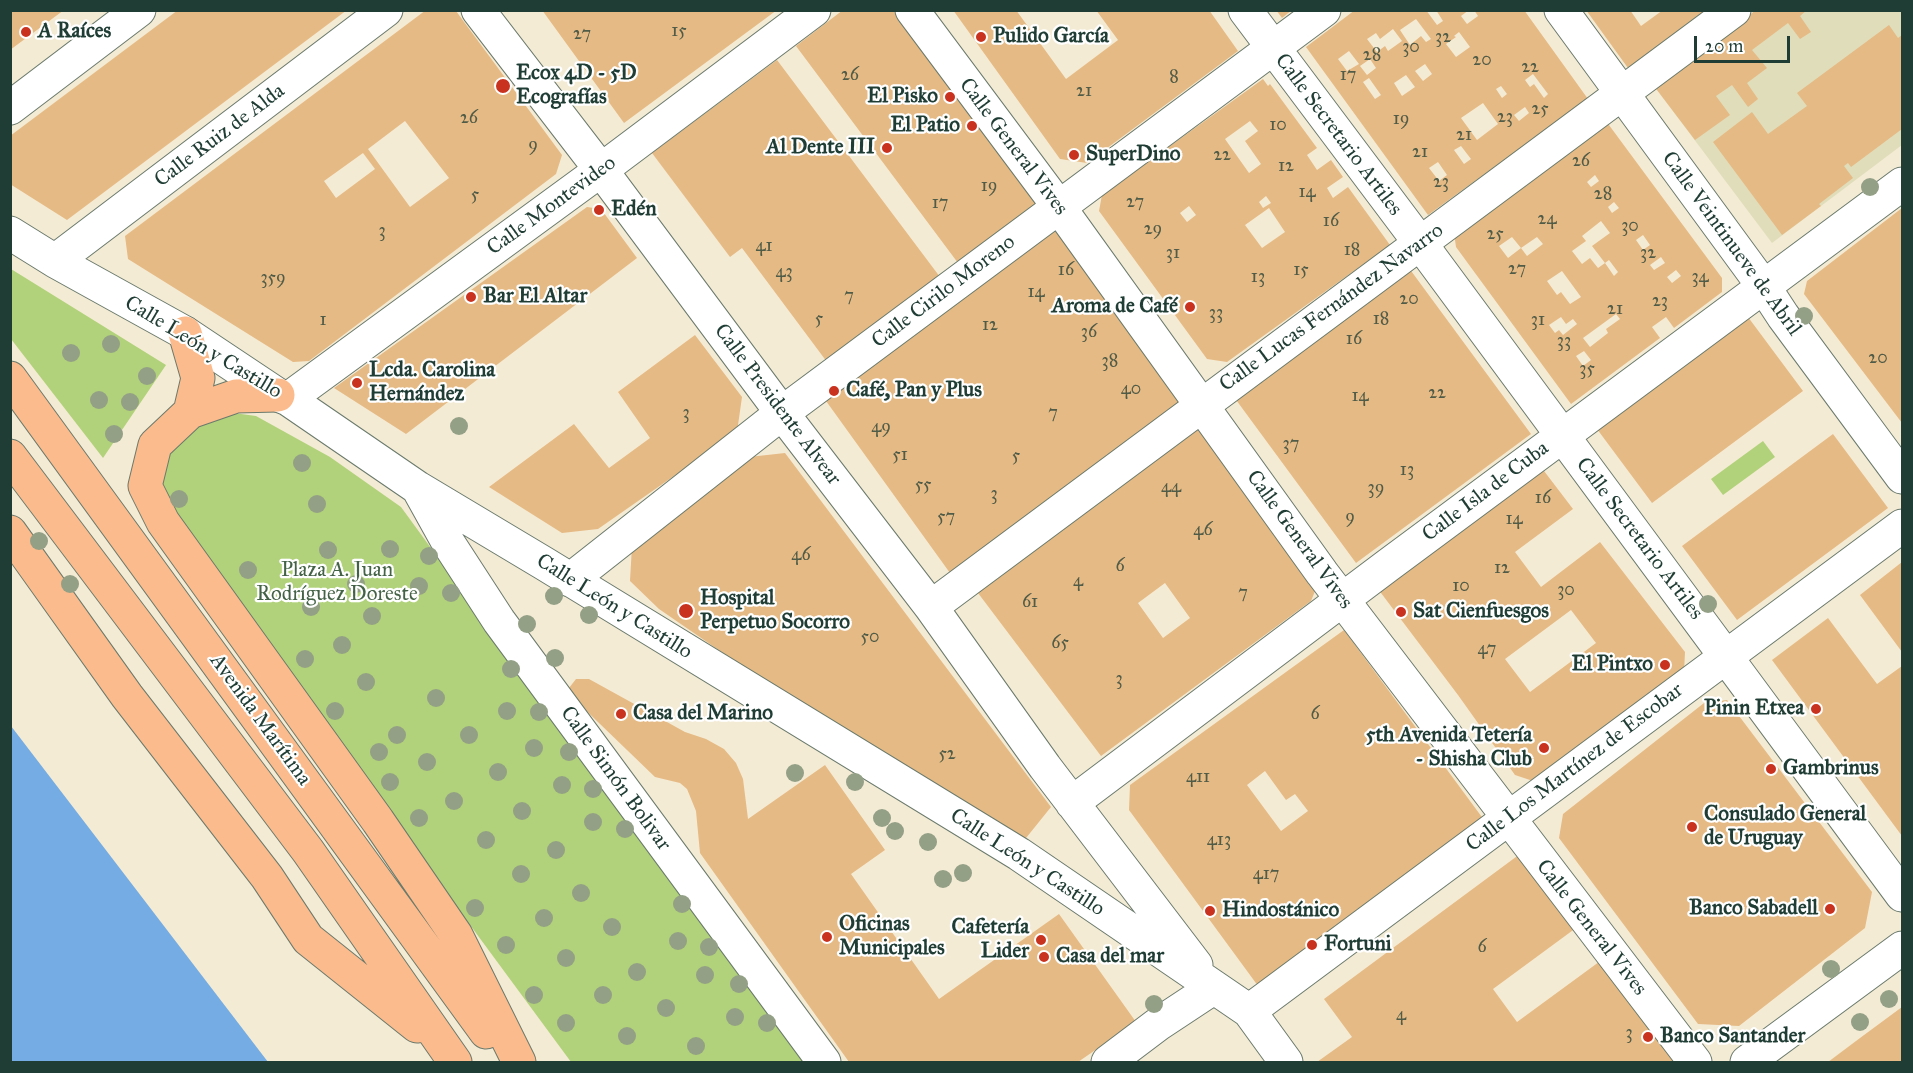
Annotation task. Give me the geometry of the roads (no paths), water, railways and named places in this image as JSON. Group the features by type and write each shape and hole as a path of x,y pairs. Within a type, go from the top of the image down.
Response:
{"highway":[{"path":"185,333 198,378 190,412"},
{"name":"Avenida Marítima","path":"10,378 508,1062"},
{"path":"283,397 236,396 190,412 155,444 145,486 163,522 378,821 456,935 519,1062"},
{"name":"Avenida Marítima","path":"10,456 308,851 452,1058"},
{"path":"10,532 127,696 267,877 308,939 452,1058"}],"street":[{"path":"10,108 138,10"},
{"name":"Calle Ruiz de Alda","path":"55,261 386,10"},
{"name":"Calle Presidente Alvear","path":"478,10 931,607 1072,803"},
{"name":"Calle Montevideo","path":"283,397 601,171 814,10"},
{"name":"Calle General Vives","path":"912,10 1059,207 1342,600 1695,1062"},
{"name":"Calle Secretario Artiles","path":"1245,10 1902,895"},
{"name":"Calle Cirilo Moreno","path":"570,580 782,413 1324,10"},
{"name":"Calle Veintinueve de Abril","path":"1561,10 1902,477"},
{"name":"Calle Lucas Fernández Navarro","path":"931,607 1734,10"},
{"name":"Calle Isla de Cuba","path":"1072,803 1902,184"},
{"name":"Calle León y Castillo","path":"10,233 55,261 185,333 418,488 1019,854 1249,1011 1286,1062"},
{"name":"Calle Simón Bolivar","path":"418,488 449,544 499,621 824,1062"},
{"name":"Calle Los Martínez de Escobar","path":"1249,1011 1902,526"},
{"name":"Calle León y Castillo","path":"1072,803 1213,988"},
{"path":"1747,1062 1902,948"},
{"path":"1108,1062 1157,1025 1213,988"}],"water":[{"path":"11,726 268,1062 11,1062"}],"place":[{"name":"A Raíces","path":"26,32"},
{"name":"Pulido García","path":"981,37"},
{"name":"Ecox 4D - 5D Ecografías","path":"503,86"},
{"name":"El Pisko","path":"950,97"},
{"name":"El Patio","path":"972,126"},
{"name":"Al Dente III","path":"887,148"},
{"name":"SuperDino","path":"1074,155"},
{"name":"Edén","path":"599,210"},
{"name":"Bar El Altar","path":"471,297"},
{"name":"Aroma de Café","path":"1190,307"},
{"name":"Lcda. Carolina Hernández","path":"357,383"},
{"name":"Café, Pan y Plus","path":"834,391"},
{"name":"Hospital Perpetuo Socorro","path":"686,611"},
{"name":"Sat Cienfuesgos","path":"1401,612"},
{"name":"El Pintxo","path":"1665,665"},
{"name":"Pinin Etxea","path":"1816,709"},
{"name":"Casa del Marino","path":"621,714"},
{"name":"5th Avenida Tetería - Shisha Club","path":"1544,748"},
{"name":"Gambrinus","path":"1771,769"},
{"name":"Consulado General de Uruguay","path":"1692,827"},
{"name":"Banco Sabadell","path":"1830,909"},
{"name":"Hindostánico","path":"1210,911"},
{"name":"Oficinas Municipales","path":"827,937"},
{"name":"Cafetería Lider","path":"1041,940"},
{"name":"Fortuni","path":"1312,945"},
{"name":"Casa del mar","path":"1044,957"},
{"name":"Banco Santander","path":"1648,1037"}],"park label":[{"name":"Plaza A. Juan Rodríguez Doreste","path":"337,583"}]}
